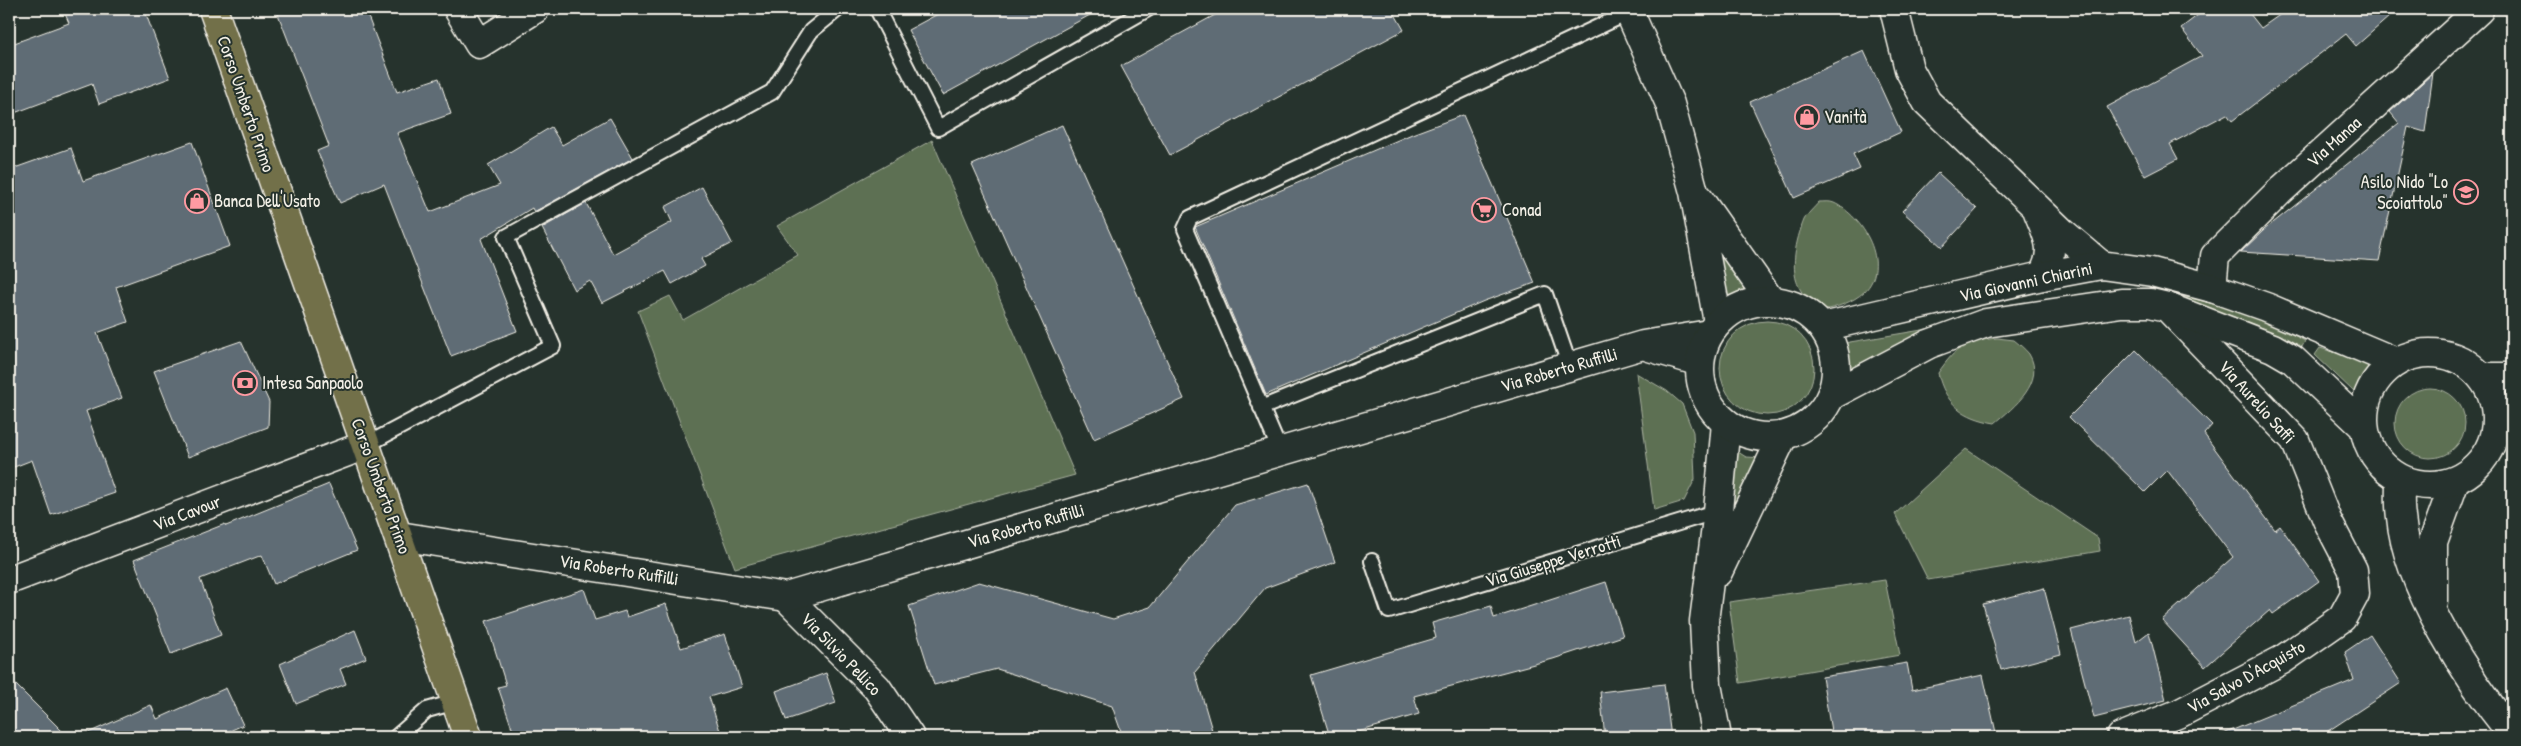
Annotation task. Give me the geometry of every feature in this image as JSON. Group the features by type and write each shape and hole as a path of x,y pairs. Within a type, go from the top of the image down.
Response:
{"main road":[{"name":"Corso Umberto Primo","path":"213,9 468,737"}],"street":[{"path":"458,9 479,44 535,9"},
{"path":"1894,9 1909,69 1927,102 2037,208 2101,265"},
{"path":"1629,10 1670,104 1694,192 1713,328"},
{"name":"Via Manaa","path":"2212,288 2215,256 2279,192 2480,10"},
{"path":"1694,192 1770,300"},
{"path":"2037,208 2050,242 2052,255 2042,276"},
{"name":"Via Giovanni Chiarini","path":"1823,327 2042,276 2101,265 2152,272 2212,288 2266,307 2396,362"},
{"path":"1770,300 1790,304 1808,313 1823,327 1834,348 1837,372 1832,395 1820,414 1803,428 1782,436 1763,437 1743,432 1726,423 1710,406 1702,385 1700,362 1713,328 1733,310 1750,302 1770,300"},
{"name":"Via Giovanni Chiarini","path":"1832,395 1928,344 1986,324 2052,311 2121,303 2150,302 2274,348 2292,359 2364,428"},
{"name":"Via Aurelio Saffi","path":"2167,307 2295,440 2328,520 2353,570 2355,594"},
{"name":"Via Roberto Ruffilli","path":"399,536 786,597 1643,345 1713,328"},
{"path":"1643,345 1700,362"},
{"path":"2422,354 2448,355 2472,367 2482,377 2493,396 2497,418 2503,435 2472,471 2455,482 2436,485 2418,484 2400,478 2376,458 2368,443 2364,428 2367,397 2384,371 2396,362 2422,354"},
{"path":"2482,377 2512,376"},
{"path":"1717,737 1707,685 1704,648 1705,598 1718,511 1726,423"},
{"path":"1705,598 1782,436"},
{"name":"Via Cavour","path":"9,580 366,445"},
{"path":"2400,478 2400,518 2412,562 2433,612 2479,690 2512,734"},
{"path":"2433,612 2433,542 2455,482"},
{"name":"Via Salvo D'Acquisto","path":"2121,737 2180,713 2282,660 2342,618 2355,594"},
{"name":"Via Silvio Pellico","path":"786,597 877,688 910,737"}],"lane":[{"path":"366,445 553,346 506,237 772,92 811,31 838,9"},
{"path":"877,9 938,128 1148,9"},
{"path":"1280,452 1185,229 1190,218 1567,44 1629,10"},
{"path":"1261,408 1545,294 1570,367"},
{"name":"Via Giuseppe Verrotti","path":"1372,561 1388,611 1718,511"},
{"path":"396,737 428,710 455,702"}],"green space":[{"path":"932,140 1075,475 735,568 638,311 670,296 683,320 798,255 777,226"},
{"path":"1819,202 1834,203 1845,209 1855,219 1864,230 1870,242 1874,255 1875,269 1872,281 1860,296 1845,304 1822,311 1802,293 1797,281 1794,264 1798,237 1804,220"},
{"path":"1720,246 1748,294 1737,296 1723,304"},
{"path":"2162,292 2200,300 2236,311 2271,324 2305,341 2302,347 2250,323 2199,306 2161,297"},
{"path":"1978,315 1852,376 1844,343 1922,330"},
{"path":"1767,321 1785,325 1800,335 1810,350 1814,368 1810,386 1800,401 1785,411 1767,415 1749,411 1734,401 1724,386 1720,368 1724,350 1734,335 1749,325"},
{"path":"1997,338 2014,340 2026,350 2033,364 2034,374 2031,384 2019,402 1995,423 1974,417 1958,408 1946,393 1938,373 1956,351 1962,347 1977,341"},
{"path":"2320,348 2373,364 2354,392 2315,355"},
{"path":"1636,373 1667,391 1682,404 1693,432 1695,479 1684,501 1654,510"},
{"path":"2437,388 2450,394 2459,403 2463,409 2465,423 2463,437 2455,448 2444,456 2423,458 2416,456 2405,448 2397,437 2395,416 2397,409 2405,398 2416,390"},
{"path":"1730,447 1746,457 1764,458 1725,532"},
{"path":"1966,449 2098,538 2100,551 1928,580 1895,514"},
{"path":"1885,580 1900,655 1740,683 1729,602"}],"building":[{"path":"63,9 144,9 170,78 99,104 92,84 9,115 9,45 69,23"},
{"path":"276,9 365,9 397,92 439,78 451,114 397,133 430,212 500,185 488,165 551,127 562,145 610,118 633,158 534,212 532,208 481,239 517,331 451,356 384,184 340,203 317,151 329,146"},
{"path":"947,9 1101,9 943,95 908,30"},
{"path":"1226,9 1392,9 1404,30 1170,155 1121,66"},
{"path":"2206,9 2246,9 2261,28 2288,9 2398,9 2356,46 2346,34 2232,121 2227,114 2170,144 2178,159 2145,176 2107,107 2202,56 2181,28"},
{"path":"1864,51 1901,132 1853,154 1860,169 1794,198 1750,102"},
{"path":"2433,73 2425,132 2408,127 2379,261 2241,252 2264,230 2399,123 2390,112"},
{"path":"1463,115 1535,283 1484,301 1266,395 1195,227 1412,134"},
{"path":"1062,125 1184,399 1094,439 972,165"},
{"path":"192,142 230,246 116,287 128,322 97,333 122,398 86,411 115,493 51,515 32,460 9,469 9,170 71,148 83,181"},
{"path":"1938,173 1977,209 1942,247 1902,211"},
{"path":"702,187 732,243 701,259 705,266 672,284 665,271 602,303 590,281 574,290 542,228 586,203 613,254 672,222 665,207"},
{"path":"241,341 269,402 268,427 188,457 154,371"},
{"path":"2136,350 2212,425 2204,434 2275,530 2280,526 2319,581 2273,614 2270,610 2205,667 2162,620 2233,557 2167,470 2145,492 2069,417"},
{"path":"1308,483 1335,562 1265,588 1195,672 1214,737 1123,737 1112,706 997,669 934,685 909,606 979,582 1113,619 1150,607 1235,505"},
{"path":"329,484 357,550 274,584 262,555 200,579 221,635 171,654 134,560 225,524 226,526"},
{"path":"1606,582 1623,636 1553,659 1414,696 1419,714 1341,737 1330,737 1311,675 1436,638 1432,623 1491,606 1494,618"},
{"path":"2044,588 2061,654 2001,670 1983,604"},
{"path":"584,589 595,620 625,611 627,617 666,604 681,648 725,634 742,687 709,697 722,737 515,737 498,687 506,685 486,621"},
{"path":"2129,615 2136,642 2149,632 2166,700 2094,718 2071,630"},
{"path":"355,630 366,658 340,669 346,684 296,704 280,664"},
{"path":"2370,635 2401,683 2319,737 2216,737 2354,680 2345,652"},
{"path":"1907,663 1912,690 1983,675 1997,737 1832,737 1822,677"},
{"path":"826,673 836,703 786,720 776,691"},
{"path":"9,678 68,737 9,737"},
{"path":"1664,684 1671,737 1605,737 1600,692"},
{"path":"226,688 243,725 216,737 79,737 151,705 157,719"}],"place":[{"name":"Vanità","path":"1807,117"},
{"name":"Asilo Nido \"Lo Scoiattolo\"","path":"2466,192"},
{"name":"Banca Dell'Usato","path":"197,201"},
{"name":"Conad","path":"1484,210"},
{"name":"Intesa Sanpaolo","path":"245,383"}]}
